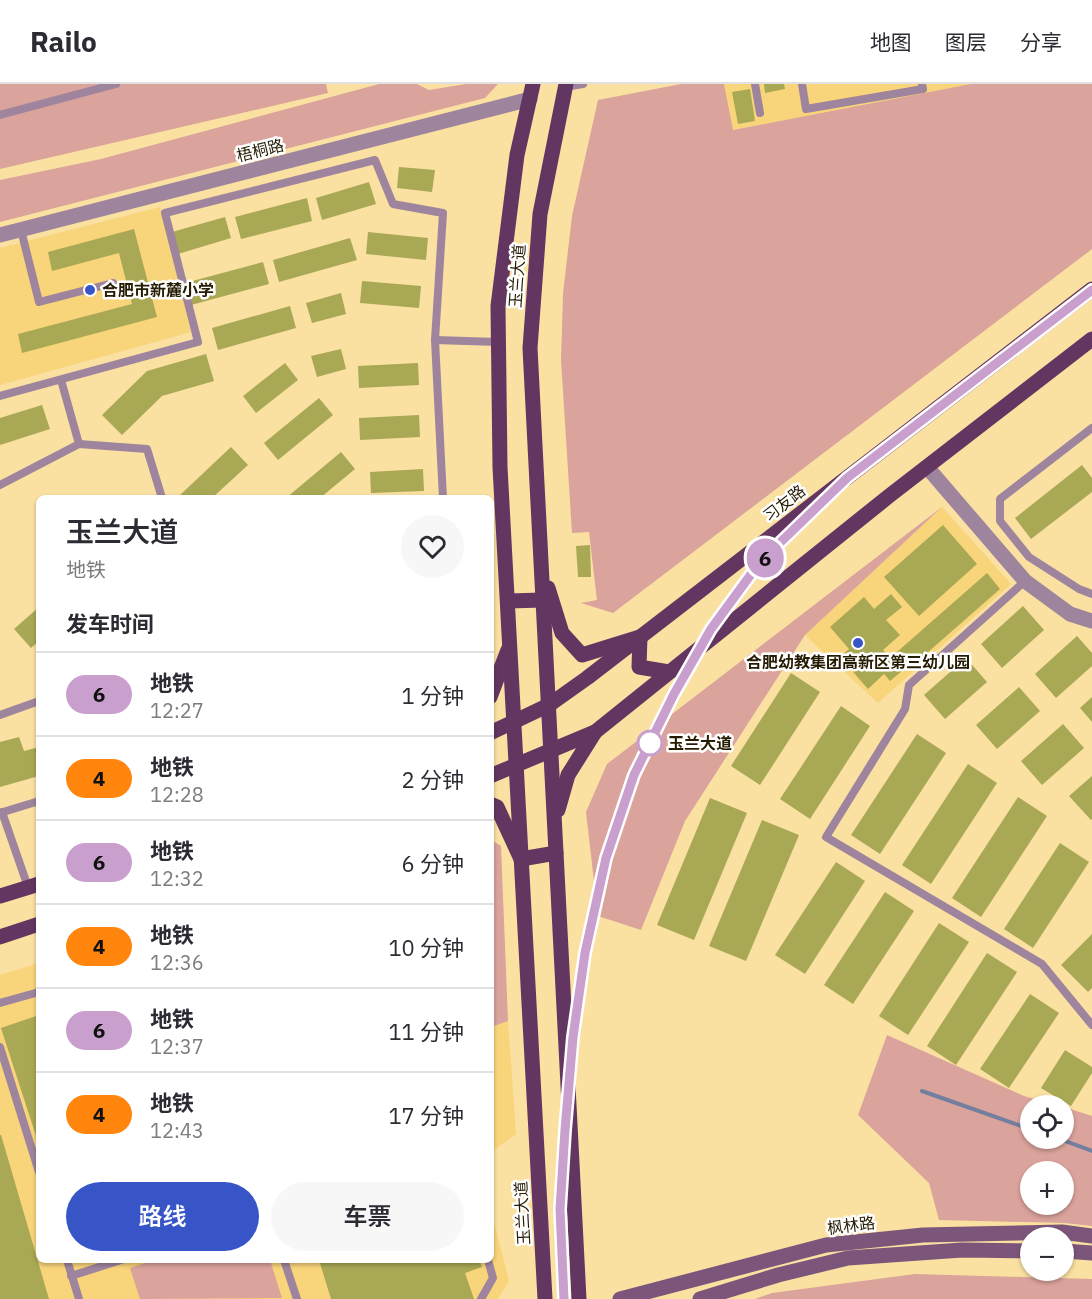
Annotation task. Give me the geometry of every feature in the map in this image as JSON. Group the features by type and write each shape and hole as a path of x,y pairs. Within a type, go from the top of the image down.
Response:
{"main road":[{"name":"玉兰大道","path":"566,85 540,214 530,348 579,1299"},
{"name":"玉兰大道","path":"531,91 515,167 498,306 498,342 500,467 545,1299"},
{"name":"习友路","path":"494,731 549,705 1092,289"},
{"path":"494,774 595,732 927,467 1092,339"},
{"path":"541,567 561,633 582,655 640,637 639,667 669,672"},
{"path":"508,601 543,600"},
{"path":"494,686 510,644"},
{"path":"555,822 568,775 595,732"},
{"path":"494,806 497,807 521,860 556,853"},
{"path":"0,896 33,885"},
{"path":"0,937 36,925"},
{"name":"枫林路","path":"620,1299 826,1245 923,1235 1062,1232 1092,1236"},
{"name":"枫林路","path":"700,1299 778,1275 848,1258 962,1250 1020,1251"},
{"path":"1074,1252 1092,1253"}],"street":[{"name":"梧桐路","path":"0,235 531,91"},
{"path":"927,467 1025,581 1070,614 1092,621"}],"lane":[{"path":"0,115 116,84"},
{"path":"566,85 583,84"},
{"path":"755,84 760,113"},
{"path":"802,84 806,109 923,88 922,84"},
{"path":"0,396 198,342 165,213 375,160 393,204 443,213 435,340 443,495"},
{"path":"21,230 39,302 113,283"},
{"path":"435,340 498,342"},
{"path":"61,380 79,444"},
{"path":"1092,428 1000,499 1000,521 1029,557 1079,589 1092,594"},
{"path":"0,485 79,444 147,449 161,495"},
{"path":"1025,581 909,685 905,709 826,837 1042,964 1092,1025"},
{"path":"0,715 36,702"},
{"path":"33,885 1,813 36,802"},
{"path":"0,1003 36,993"},
{"path":"0,1047 35,1145"},
{"path":"68,1263 79,1299"},
{"path":"71,1276 112,1263"},
{"path":"285,1263 297,1299"},
{"path":"482,1299 493,1278 489,1263"}],"shaded area":[{"path":"0,84 326,84 328,93 0,169"},
{"path":"379,84 417,84 429,90 466,84 498,84 485,98 0,222 0,180 101,159"},
{"path":"681,84 724,84 733,130 971,84 1092,84 1092,249 613,613 581,603 597,600 589,532 572,533 561,360 563,294 572,216 598,100"},
{"path":"724,84 971,84 972,85 732,130"},
{"name":"合肥市新麓小学","path":"160,207 191,332 0,385 0,248"},
{"path":"942,507 1011,584 878,703 805,635"},
{"path":"942,507 805,635 685,821 641,930 598,916 586,812 607,764"},
{"path":"494,842 501,846 508,1021 494,1026"},
{"path":"36,964 36,1263 494,1263 494,1223 509,1281 498,1299 0,1299 0,975"},
{"path":"508,1021 516,1134 494,1150 494,1026"},
{"path":"887,1035 1022,1095 1020,1149 1074,1149 1074,1110 1092,1116 1092,1226 1065,1223 939,1220 929,1183 858,1115"},
{"path":"145,1263 271,1263 282,1298 140,1299 130,1268"},
{"path":"915,1274 1020,1277 1020,1281 1092,1279 1092,1299 755,1299 772,1293"}],"building":[{"path":"764,84 784,84 785,89 765,93"},
{"path":"750,89 755,121 738,124 732,92"},
{"path":"399,167 435,170 432,192 397,188"},
{"path":"369,182 376,204 322,220 316,198"},
{"path":"307,198 312,221 241,239 235,217"},
{"path":"225,217 231,238 178,254 172,232"},
{"path":"134,229 157,317 22,353 18,334 132,304 119,253 52,271 48,252"},
{"path":"368,232 428,238 426,260 366,254"},
{"path":"350,238 357,260 279,282 273,260"},
{"path":"263,262 269,284 191,305 185,283"},
{"path":"362,281 421,286 419,308 360,303"},
{"path":"341,293 346,314 312,323 306,303"},
{"path":"290,306 296,328 218,350 212,328"},
{"path":"341,349 346,369 317,377 311,356"},
{"path":"206,354 214,381 162,396 122,435 102,415 147,371"},
{"path":"285,363 298,380 256,413 243,396"},
{"path":"418,363 419,385 359,388 358,366"},
{"path":"319,398 333,415 278,460 264,443"},
{"path":"42,405 50,429 0,445 0,418"},
{"path":"419,415 420,437 360,440 359,418"},
{"path":"231,447 248,465 215,495 180,495"},
{"path":"341,452 355,469 324,495 290,495"},
{"path":"1082,465 1092,478 1092,492 1031,539 1015,518"},
{"path":"423,469 424,491 371,493 370,472"},
{"path":"943,525 977,564 919,616 884,577"},
{"path":"590,545 591,577 578,577 576,546"},
{"path":"987,573 1000,589 911,667 897,652"},
{"path":"891,594 902,607 886,620 900,635 883,650 902,671 890,681 884,674 868,689 840,657 849,649 830,627 864,597 874,609"},
{"path":"1023,606 1044,630 1002,668 981,644"},
{"path":"36,610 36,644 31,648 14,629"},
{"path":"1077,636 1092,653 1092,666 1056,698 1035,674"},
{"path":"966,658 987,682 945,719 924,695"},
{"path":"791,673 820,692 760,785 731,766"},
{"path":"1019,687 1040,711 997,749 976,725"},
{"path":"1092,697 1092,722 1080,708"},
{"path":"841,706 870,726 810,819 780,799"},
{"path":"1063,724 1084,748 1042,785 1021,761"},
{"path":"917,734 946,753 880,854 851,835"},
{"path":"19,737 24,751 36,748 36,777 0,787 0,742"},
{"path":"968,764 997,783 931,884 902,865"},
{"path":"1092,776 1092,819 1091,820 1069,796"},
{"path":"1018,797 1047,816 981,917 952,898"},
{"path":"710,798 747,813 694,940 657,925"},
{"path":"762,820 799,835 746,961 709,946"},
{"path":"1060,843 1089,862 1033,948 1004,929"},
{"path":"836,862 865,881 805,974 775,955"},
{"path":"885,892 914,911 853,1004 824,985"},
{"path":"939,923 969,942 908,1035 879,1016"},
{"path":"1092,934 1092,988 1088,992 1061,965"},
{"path":"987,953 1017,972 956,1065 927,1046"},
{"path":"1030,994 1059,1013 1009,1088 980,1069"},
{"path":"36,1016 36,1136 1,1028"},
{"path":"1065,1050 1092,1067 1092,1073 1074,1101 1074,1095 1053,1095 1041,1088"},
{"path":"1,1135 36,1255 36,1263 38,1263 49,1299 0,1299"},
{"path":"320,1263 480,1263 482,1267 465,1273 474,1299 331,1299"}],"waterway":[{"path":"922,1091 1020,1125"},
{"path":"1074,1144 1092,1151"}],"metro line":[{"name":"6","path":"564,1299 560,1209 573,1037 585,953 606,858 634,775 674,694 711,629 760,562 847,478 1092,290"}],"place":[{"name":"合肥市新麓小学","path":"90,290"},
{"name":"合肥幼教集团高新区第三幼儿园","path":"858,643"},
{"name":"玉兰大道","path":"650,743"}]}
